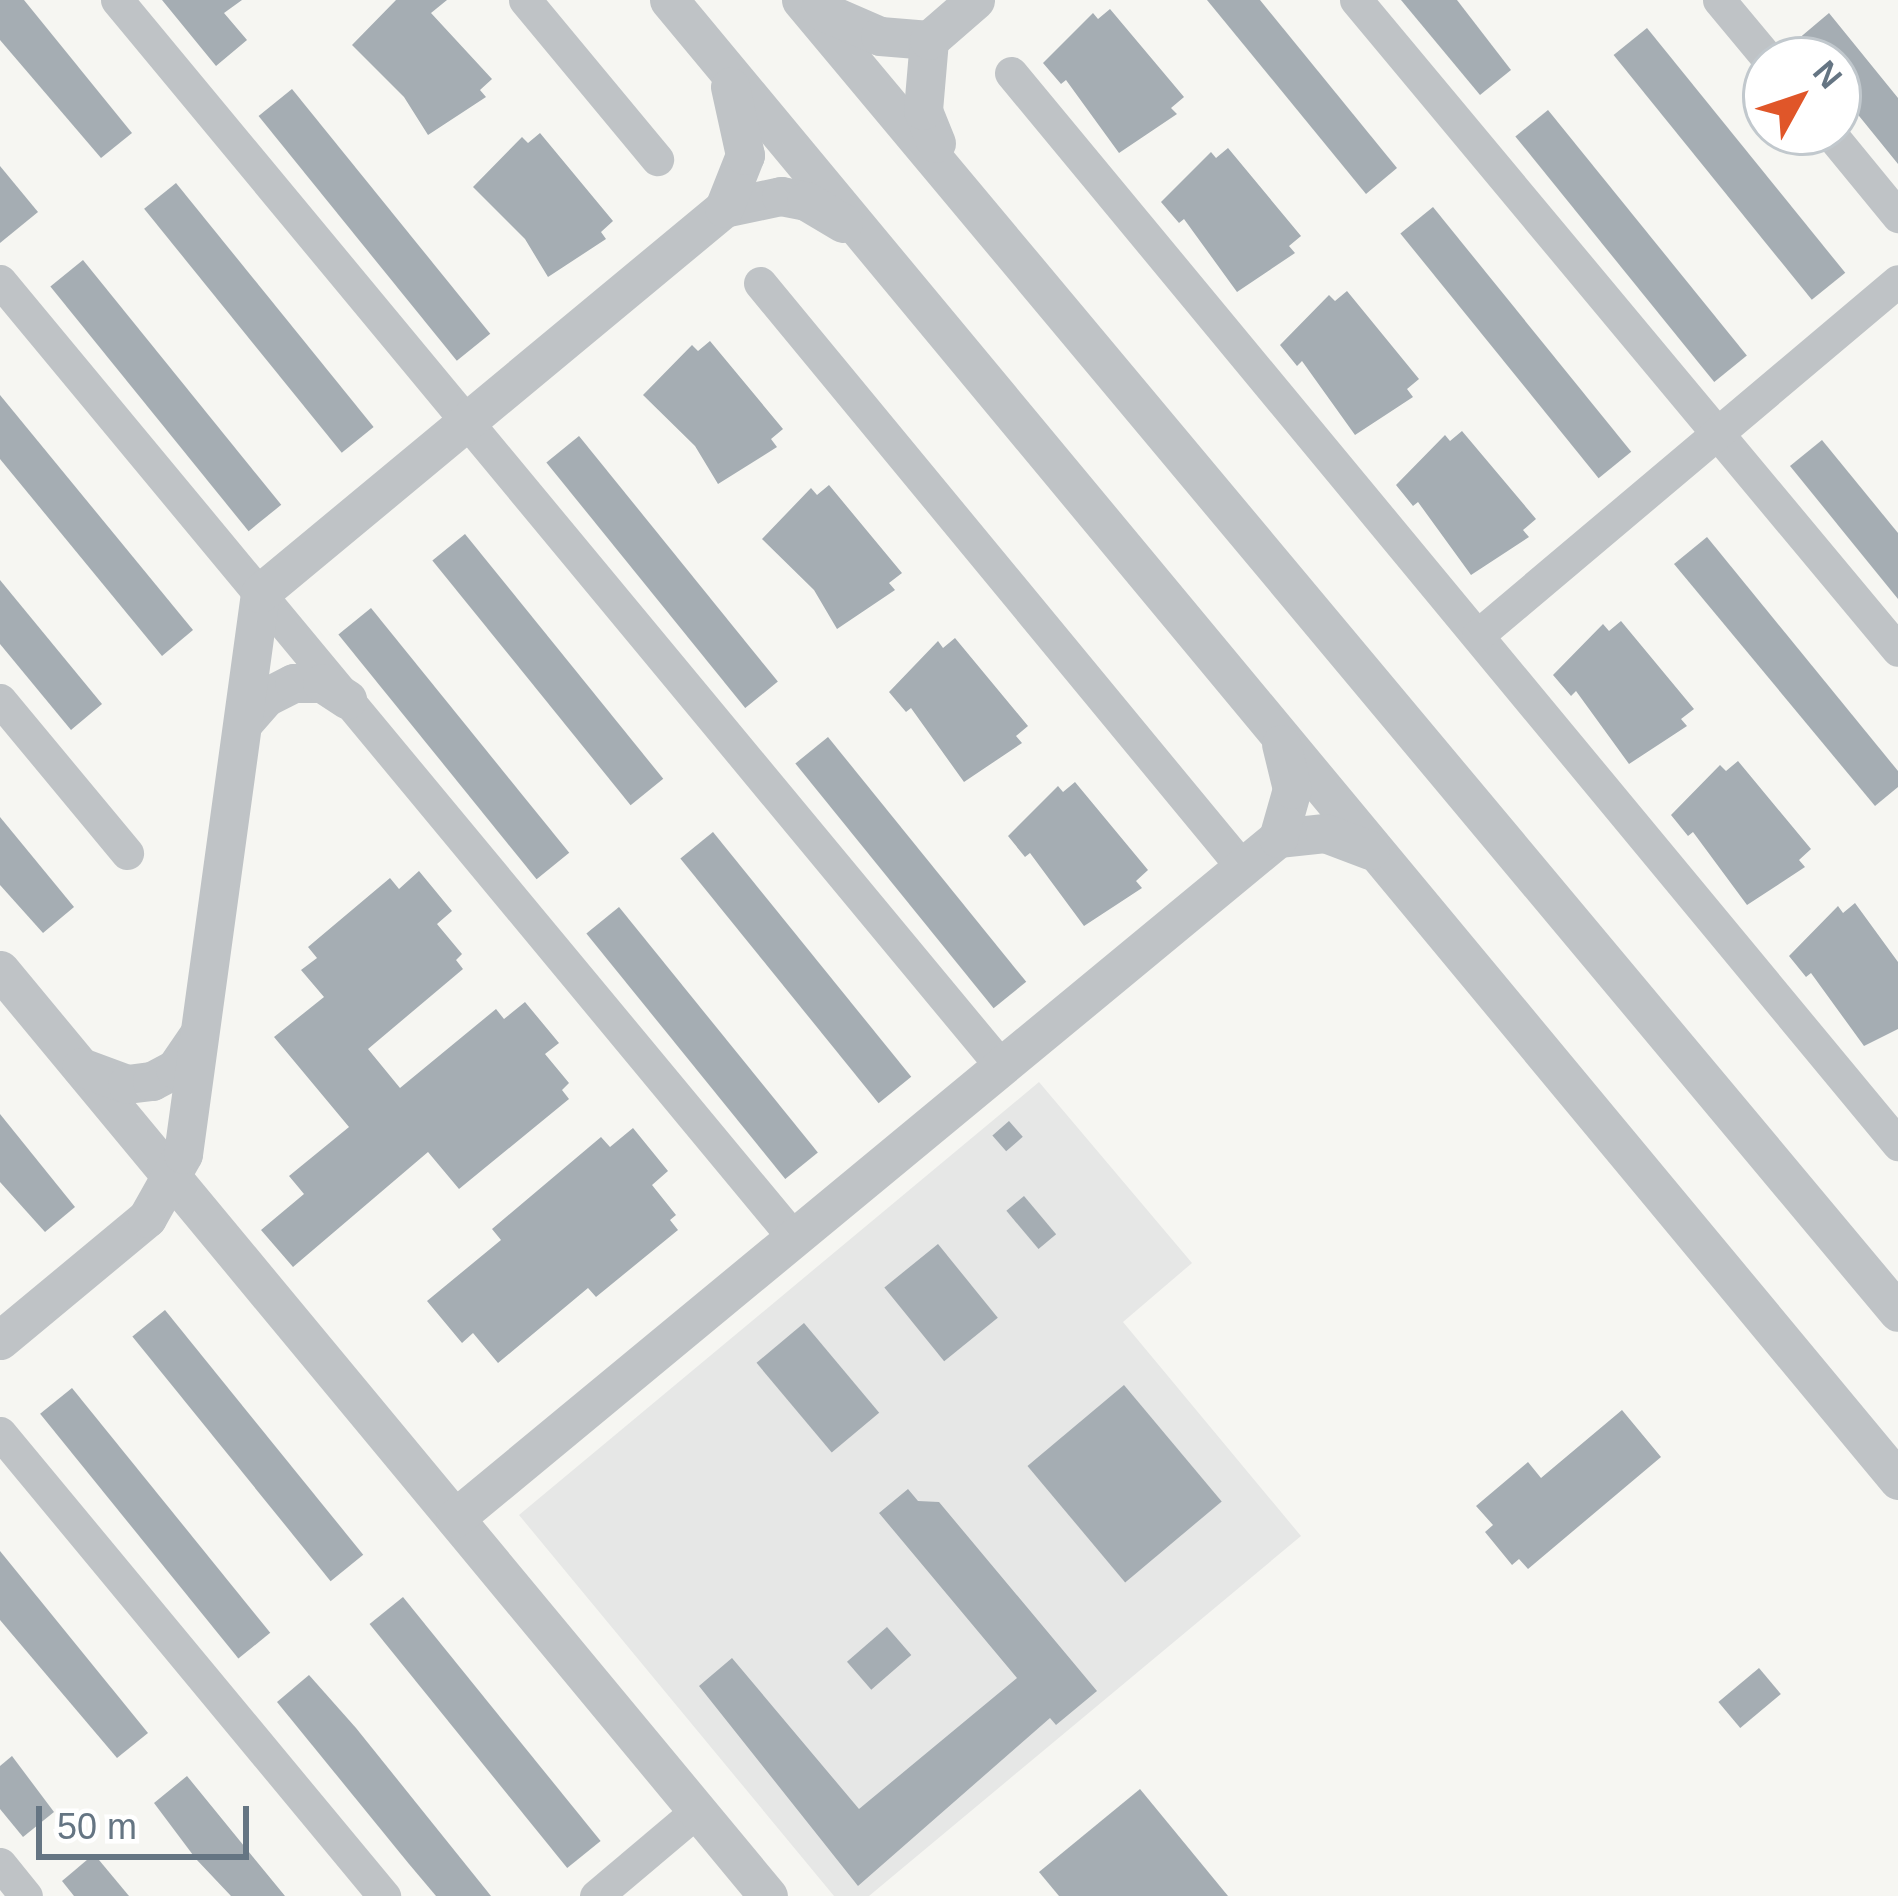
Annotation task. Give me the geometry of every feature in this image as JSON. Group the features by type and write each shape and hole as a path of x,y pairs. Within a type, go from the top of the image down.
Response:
{"street":[{"path":"117,0 1001,1066"},
{"path":"524,0 657,159"},
{"path":"669,0 1898,1480"},
{"path":"802,0 849,27 929,40"},
{"path":"802,0 1898,1312"},
{"path":"947,170 923,110 929,40 975,0"},
{"path":"1356,0 1898,650"},
{"path":"1719,0 1749,36"},
{"path":"722,64 744,126 745,155 724,208"},
{"path":"1011,73 1898,1144"},
{"path":"1849,156 1898,216"},
{"path":"0,1340 147,1218 173,1179 202,1026 260,593 724,208 781,196 806,201 868,238"},
{"path":"1478,635 1898,281"},
{"path":"760,283 1243,868"},
{"path":"2,285 794,1238"},
{"path":"243,723 266,697 294,683 322,683 347,699"},
{"path":"0,700 127,854"},
{"path":"455,1518 1278,838 1292,788 1279,739"},
{"path":"1278,838 1325,833 1372,851"},
{"path":"0,970 768,1896"},
{"path":"81,1067 127,1084 152,1081 192,1051 202,1026"},
{"path":"0,1433 384,1896"},
{"path":"596,1896 698,1811"},
{"path":"0,1864 26,1896"}],"shaded area":[{"path":"1039,1082 1192,1263 1123,1322 1301,1536 869,1896 834,1896 519,1515"}],"building":[{"path":"0,0 24,0 132,133 101,158 0,40"},
{"path":"162,0 242,0 224,13 247,40 216,66"},
{"path":"396,0 447,0 431,13 492,79 480,90 486,97 428,135 404,97 352,45"},
{"path":"1207,0 1260,0 1397,168 1366,194"},
{"path":"1401,0 1457,0 1511,70 1480,95"},
{"path":"1110,9 1184,97 1171,108 1177,114 1119,153 1066,80 1061,84 1043,63 1093,13 1098,19"},
{"path":"1829,13 1848,36 1802,36"},
{"path":"1647,28 1742,145 1742,156 1751,156 1845,273 1812,300 1614,55"},
{"path":"1862,54 1898,98 1898,164 1862,120"},
{"path":"292,89 490,334 457,361 259,116"},
{"path":"1548,110 1747,356 1714,382 1515,136"},
{"path":"540,133 613,221 601,232 606,239 548,277 525,239 473,187 522,137 528,143"},
{"path":"1228,148 1301,236 1289,246 1295,253 1237,292 1184,219 1179,223 1161,202 1211,152 1216,158"},
{"path":"0,166 38,212 0,243"},
{"path":"176,183 374,427 342,453 144,209"},
{"path":"1433,207 1631,452 1599,478 1400,233"},
{"path":"83,260 281,505 249,531 50,286"},
{"path":"1347,291 1419,379 1407,389 1413,397 1355,435 1302,361 1297,366 1280,345 1329,295 1335,301"},
{"path":"710,341 783,429 771,439 777,447 718,484 695,446 643,395 692,345 698,351"},
{"path":"0,395 193,630 162,656 0,459"},
{"path":"1462,431 1536,519 1523,530 1529,537 1471,575 1418,502 1413,506 1396,485 1445,435 1450,441"},
{"path":"579,436 778,682 745,708 546,462"},
{"path":"1822,440 1898,533 1898,599 1790,466"},
{"path":"829,485 902,573 889,583 895,590 837,629 814,590 762,539 811,488 817,495"},
{"path":"465,534 663,779 631,805 432,560"},
{"path":"1707,537 1898,771 1898,787 1875,806 1674,564"},
{"path":"0,580 102,704 71,730 0,644"},
{"path":"371,608 569,853 537,879 338,634"},
{"path":"1621,621 1694,709 1681,719 1687,726 1629,764 1576,691 1571,696 1553,675 1603,624 1609,631"},
{"path":"955,638 1028,726 1016,736 1022,743 964,782 911,708 906,712 889,692 938,641 943,648"},
{"path":"828,737 1026,982 994,1008 795,763"},
{"path":"1738,761 1811,849 1799,860 1805,867 1747,905 1693,832 1688,836 1671,815 1720,765 1726,771"},
{"path":"1075,782 1148,870 1136,881 1142,888 1084,926 1030,853 1025,857 1008,836 1058,786 1063,792"},
{"path":"0,817 74,907 43,933 0,885"},
{"path":"713,832 911,1077 879,1103 680,858"},
{"path":"419,871 452,911 437,924 462,954 456,960 463,969 368,1049 400,1088 496,1009 504,1019 525,1002 559,1043 545,1054 569,1083 562,1090 569,1099 459,1189 428,1152 293,1267 261,1230 304,1194 289,1176 349,1127 274,1037 324,997 301,970 317,958 308,947 390,878 399,889"},
{"path":"1855,903 1898,962 1898,1029 1864,1046 1811,973 1806,977 1789,956 1838,906 1843,913"},
{"path":"619,907 818,1153 785,1179 586,933"},
{"path":"0,1114 75,1207 45,1232 0,1182"},
{"path":"1009,1121 1023,1137 1006,1151 992,1135"},
{"path":"633,1128 668,1171 652,1185 676,1215 670,1220 678,1230 596,1297 588,1288 498,1363 473,1333 462,1343 427,1301 501,1240 492,1229 601,1137 610,1147"},
{"path":"1024,1196 1056,1234 1039,1249 1006,1211"},
{"path":"938,1244 998,1318 944,1361 884,1287"},
{"path":"165,1310 363,1555 331,1581 132,1336"},
{"path":"804,1323 879,1413 832,1452 757,1363"},
{"path":"1124,1385 1222,1501 1125,1582 1027,1466"},
{"path":"72,1388 270,1633 238,1659 40,1414"},
{"path":"1622,1410 1661,1457 1528,1569 1519,1559 1512,1565 1485,1532 1493,1525 1476,1506 1528,1462 1541,1478"},
{"path":"908,1489 918,1501 939,1502 1097,1691 1056,1725 1050,1718 858,1886 699,1686 732,1658 859,1809 1017,1678 879,1513"},
{"path":"0,1551 148,1733 117,1758 0,1620"},
{"path":"403,1597 601,1841 567,1868 370,1624"},
{"path":"887,1627 911,1655 871,1690 847,1662"},
{"path":"1759,1668 1781,1694 1740,1728 1718,1702"},
{"path":"309,1675 491,1896 436,1896 409,1864 277,1702"},
{"path":"12,1756 54,1812 23,1837 0,1809 0,1766"},
{"path":"187,1776 285,1896 231,1896 196,1859 154,1803"},
{"path":"1140,1789 1228,1896 1059,1896 1039,1872"},
{"path":"94,1854 129,1896 74,1896 62,1881"}]}
